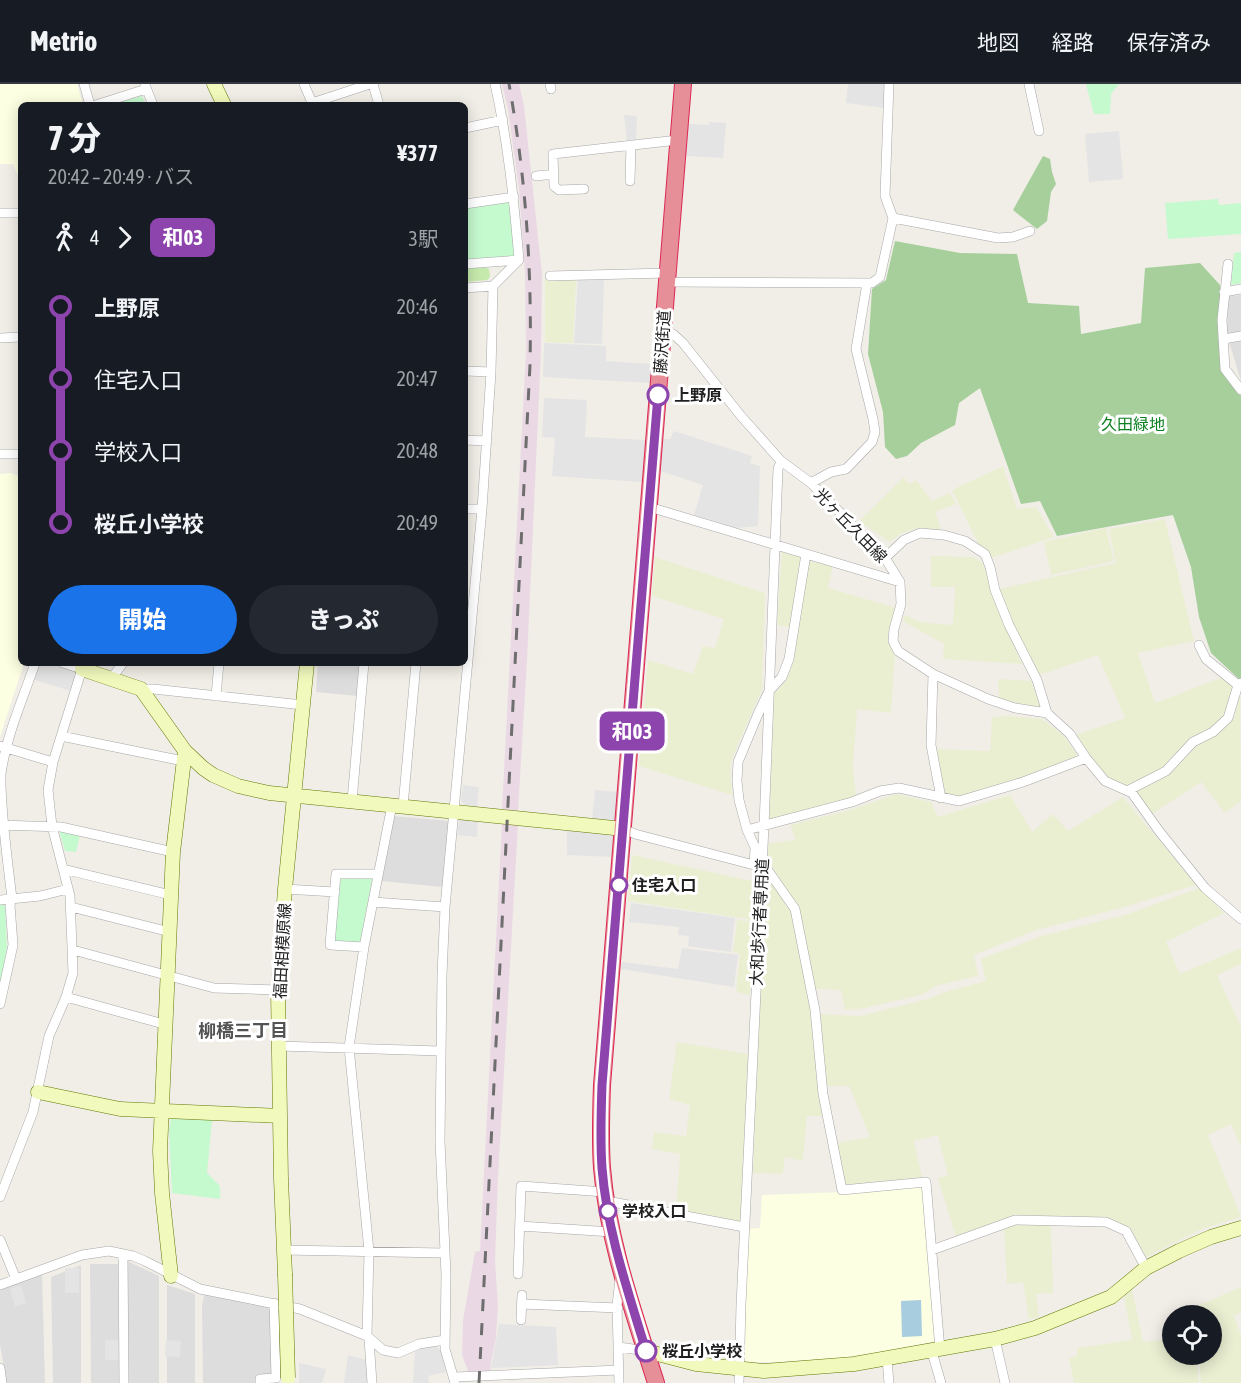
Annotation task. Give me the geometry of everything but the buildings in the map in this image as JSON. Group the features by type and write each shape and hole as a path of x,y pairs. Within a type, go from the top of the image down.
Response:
{"highway":[{"name":"藤沢街道","path":"656,1383 612,1232 600,1132 683,84"}],"street":[{"path":"84,84 89,102"},
{"path":"214,84 223,102"},
{"path":"304,84 311,102"},
{"path":"318,102 372,84 378,102"},
{"path":"495,84 503,120 514,197 519,261"},
{"path":"550,276 872,283 880,278 893,218 885,196 889,84"},
{"path":"1029,84 1039,131"},
{"path":"104,102 145,87 152,102"},
{"path":"468,127 503,120"},
{"path":"584,189 559,190 554,186 553,154 678,140"},
{"path":"630,181 631,145"},
{"path":"536,176 554,174"},
{"path":"468,204 514,197"},
{"path":"0,213 18,213"},
{"path":"893,218 998,238 1013,237 1030,231"},
{"path":"468,264 519,261"},
{"path":"468,288 493,286 519,261"},
{"path":"1228,264 1222,320 1226,369 1240,386"},
{"path":"811,483 831,472 846,468 872,442 875,432 856,349 867,283"},
{"path":"468,625 470,587 482,509 491,372 493,286"},
{"path":"1224,292 1241,289"},
{"name":"光ヶ丘久田線","path":"663,331 673,334 682,343 781,461 811,483 885,558 900,582"},
{"path":"1224,339 1241,336"},
{"path":"0,338 18,338"},
{"path":"468,371 491,372"},
{"path":"468,440 487,441"},
{"path":"0,454 18,454"},
{"name":"大和歩行者専用道","path":"740,1376 744,1227 764,826 778,469 781,461"},
{"path":"649,507 900,582 901,604 893,641 898,651 933,674 997,702 1015,708 1047,713"},
{"path":"468,509 482,509"},
{"path":"885,558 904,540 920,533 945,535 965,541 985,554 995,590 1009,626 1037,680 1047,713 1070,734 1086,758 1106,781 1129,790 1205,888 1241,919"},
{"path":"806,554 789,659 782,677 769,690 738,762 739,800 747,830 762,862 795,909 815,1010 823,1094 842,1190 926,1182 932,1250 936,1351 941,1383"},
{"path":"1129,790 1166,771 1193,742 1213,732 1228,718 1240,684 1206,659 1199,645"},
{"path":"0,1004 13,945 10,905 12,899 2,825 1,777 4,746 34,666"},
{"path":"0,1197 33,1112 50,1036 73,973 71,907 52,826 48,790 53,762 82,666 141,689 303,705"},
{"path":"111,679 121,666"},
{"path":"216,696 219,666"},
{"name":"福田相模原線","path":"288,1380 278,990 285,889 307,666"},
{"path":"352,801 364,666"},
{"path":"372,1383 368,1337 369,1251 349,1047 378,874 397,806 416,666"},
{"path":"466,666 445,907 440,1051 440,1142 446,1274 445,1349 455,1380 522,1379 619,1370"},
{"path":"933,674 931,745 941,798"},
{"path":"141,689 184,756 173,852 162,1110 162,1182 171,1276"},
{"path":"61,736 184,756 213,775 238,786 269,793 624,829 630,833 754,865 755,846"},
{"path":"4,746 53,762"},
{"path":"747,830 852,802 880,791 899,788 959,801 1023,782 1086,758"},
{"path":"2,825 52,826 173,852"},
{"path":"63,869 171,895"},
{"path":"364,947 330,945 336,874 378,874"},
{"path":"0,900 68,889"},
{"path":"285,889 335,892"},
{"path":"373,902 445,907"},
{"path":"71,907 170,932"},
{"path":"73,950 214,988 278,990"},
{"path":"66,997 167,1025"},
{"path":"279,1046 440,1051"},
{"path":"38,1092 111,1108 280,1116"},
{"path":"518,1274 521,1186 606,1196 744,1227"},
{"path":"932,1250 1015,1220 1106,1222 1126,1231 1146,1268"},
{"path":"520,1226 612,1232"},
{"path":"619,1347 646,1351 740,1376 764,1371 794,1370 936,1351 1035,1328 1111,1298 1146,1268 1211,1237 1241,1228"},
{"path":"0,1240 16,1279"},
{"path":"284,1250 444,1253"},
{"path":"0,1285 96,1252 123,1254 145,1261 200,1289 300,1309 368,1337 383,1350 398,1353 419,1344 445,1340"},
{"path":"123,1254 124,1383"},
{"path":"619,1383 618,1288 622,1270"},
{"path":"521,1320 522,1299 618,1308"},
{"path":"260,1383 260,1379 276,1378 274,1303"},
{"path":"995,1339 1005,1383"},
{"path":"887,1359 889,1383"},
{"path":"0,1368 2,1383"}],"shaded area":[{"path":"0,84 77,84 82,102 18,102 18,176 13,164 0,164"},
{"path":"502,84 519,84 524,106 542,274 541,351 518,811 502,809 526,351 525,273 519,189 508,109"},
{"path":"848,84 886,84 885,108 846,103"},
{"path":"624,115 637,116 636,143 627,142"},
{"path":"709,122 726,123 723,158 688,156 685,153 688,124 709,125"},
{"path":"1119,131 1123,179 1089,182 1085,134"},
{"path":"578,277 604,278 602,344 574,343"},
{"path":"545,278 576,278 573,343 545,342"},
{"path":"1241,295 1241,381 1227,335 1228,296"},
{"path":"544,343 606,346 606,361 652,364 651,383 543,377"},
{"path":"544,398 587,400 585,437 646,440 642,482 552,476 555,438 542,437"},
{"path":"674,431 752,456 750,463 760,466 758,526 737,528 694,515 703,485 660,471 663,439 670,439"},
{"path":"1003,466 1017,509 1036,507 1054,537 991,558 979,545 952,490"},
{"path":"11,473 18,476 18,666 23,666 0,737 0,474"},
{"path":"904,477 909,484 916,480 932,501 950,493 956,504 935,512 941,530 919,528 902,533 889,542 859,521"},
{"path":"1165,519 1194,641 1138,653 1155,703 1226,676 1235,686 1225,717 1164,768 1129,787 1105,777 1076,735 1125,718 1098,655 1039,675 995,590 1116,563 1109,529"},
{"path":"1106,528 1114,561 1051,575 1044,542"},
{"path":"782,550 802,556 792,628 777,625"},
{"path":"931,556 974,557 984,564 1006,629 1022,664 943,659 944,644 903,621 905,615 919,622 953,625 955,587 931,587"},
{"path":"655,557 765,593 762,689 733,756 730,767 732,795 639,766 648,660 693,674 703,646 715,648 724,619 652,596"},
{"path":"808,561 833,566 828,588 896,608 888,633 889,642 895,653 891,713 857,709 853,766 856,796 769,820 774,694 786,681 794,659"},
{"path":"37,666 58,666 77,672 71,691 32,679"},
{"path":"318,666 361,666 358,696 316,692"},
{"path":"998,679 1031,681 1041,708 1016,705 999,699"},
{"path":"1240,695 1241,801 1225,813 1201,782 1152,814 1136,792 1168,773 1195,745 1215,735 1234,719"},
{"path":"992,717 1042,719 1063,735 1081,760 959,799 944,796 936,749 990,751"},
{"path":"463,785 479,787 477,807 466,805 461,801"},
{"path":"595,790 618,792 615,823 592,821"},
{"path":"896,794 931,802 938,817 1010,795 1032,832 1053,814 1068,831 1123,797 1196,885 1121,908 1036,930 974,955 978,976 935,986 924,994 861,1009 845,1010 841,990 815,989 797,907 758,845 795,840 791,825 854,809"},
{"path":"393,816 449,821 443,887 381,881"},
{"path":"478,820 477,837 457,835 459,821"},
{"path":"502,822 518,823 498,1178 495,1261 498,1305 496,1338 490,1373 469,1374 462,1355 463,1320 475,1252 480,1251"},
{"path":"567,827 614,831 613,857 567,855"},
{"path":"632,855 756,882 754,920 628,901"},
{"path":"764,871 792,911 812,1011 824,1116 807,1116 803,1161 785,1157 783,1174 753,1173"},
{"path":"1200,888 1224,913 1166,942 1180,974 1241,948 1241,964 1217,975 1241,1027 1241,1147 1231,1124 1208,1135 1241,1217 1202,1229 1144,1258 1129,1229 1109,1219 1019,1215 956,1237 938,1178 948,1176 938,1135 914,1141 922,1177 845,1187 838,1143 870,1137 849,1086 826,1086 818,1014 861,1016 986,981 981,959 1042,936 1125,915"},
{"path":"631,903 735,918 731,952 688,946 689,936 678,935 679,927 629,922"},
{"path":"737,920 754,922 750,995 736,992 740,953 733,952"},
{"path":"682,948 738,955 734,987 621,969 622,962 678,969"},
{"path":"677,1042 748,1054 741,1224 676,1213 680,1154 652,1149 654,1132 686,1136 690,1105 669,1099"},
{"path":"925,1184 936,1341 839,1358 743,1362 748,1229 760,1228 762,1195 843,1192"},
{"path":"1051,1223 1053,1293 1036,1294 1039,1317 1029,1319 1023,1282 1007,1284 1004,1227 1017,1224"},
{"path":"127,1261 159,1276 159,1383 128,1383"},
{"path":"90,1264 118,1264 119,1383 91,1383"},
{"path":"81,1265 81,1383 53,1383 51,1277"},
{"path":"65,1268 79,1268 79,1293 65,1293"},
{"path":"42,1274 45,1383 7,1383 0,1345 0,1290"},
{"path":"21,1285 26,1303 15,1307 10,1289"},
{"path":"167,1285 195,1294 195,1383 167,1383"},
{"path":"1241,1287 1241,1312 1234,1316 1241,1335 1241,1383 1201,1383 1200,1365 1222,1365 1222,1305 1199,1305"},
{"path":"1132,1289 1143,1342 1162,1340 1162,1365 1198,1365 1199,1383 1074,1383 1069,1358 1077,1356 1077,1348 1132,1340 1124,1296"},
{"path":"205,1291 270,1304 274,1375 255,1383 203,1383 202,1306"},
{"path":"499,1324 556,1327 558,1365 491,1368"},
{"path":"105,1340 121,1340 120,1360 105,1360"},
{"path":"166,1340 181,1341 180,1357 165,1356"},
{"path":"434,1346 440,1349 446,1372 428,1376 429,1383 413,1383 415,1352 420,1348"},
{"path":"348,1355 367,1360 367,1383 344,1383"},
{"path":"299,1363 326,1369 322,1383 299,1383"}],"green space":[{"path":"1086,84 1119,84 1111,94 1110,114 1094,114"},
{"path":"142,96 145,102 121,102"},
{"path":"1043,156 1050,159 1056,184 1051,192 1047,221 1037,229 1013,210"},
{"path":"514,197 519,260 468,264 468,204"},
{"path":"1218,199 1219,205 1241,203 1241,234 1168,239 1165,203"},
{"name":"久田緑地","path":"895,241 960,253 1017,254 1028,303 1079,306 1081,334 1141,323 1145,268 1200,263 1220,285 1220,329 1226,360 1241,390 1241,681 1211,653 1199,617 1191,567 1173,515 1057,536 1040,501 1021,504 980,388 959,403 955,425 921,443 907,456 896,459 885,447 883,412 868,354 872,289 886,280"},
{"path":"1241,252 1241,283 1231,285 1234,253"},
{"path":"468,268 489,269 490,277 487,280 468,282"},
{"path":"59,830 80,835 76,852 65,851"},
{"path":"341,878 372,879 360,943 334,941"},
{"path":"0,905 5,905 7,948 0,983"},
{"path":"171,1119 212,1120 207,1173 220,1186 220,1199 172,1193 169,1130"}],"water":[{"path":"921,1300 922,1336 902,1337 901,1301"}],"railway":[{"path":"479,1383 530,365 527,224 520,154 509,84"}],"bus line":[{"name":"和03","path":"646,1351 612,1232 602,1169 600,1132 658,395"}],"place":[{"name":"上野原","path":"658,395"},
{"name":"住宅入口","path":"619,885"},
{"name":"学校入口","path":"608,1211"},
{"name":"桜丘小学校","path":"646,1351"}],"district":[{"name":"柳橋三丁目","path":"243,1030"}]}
